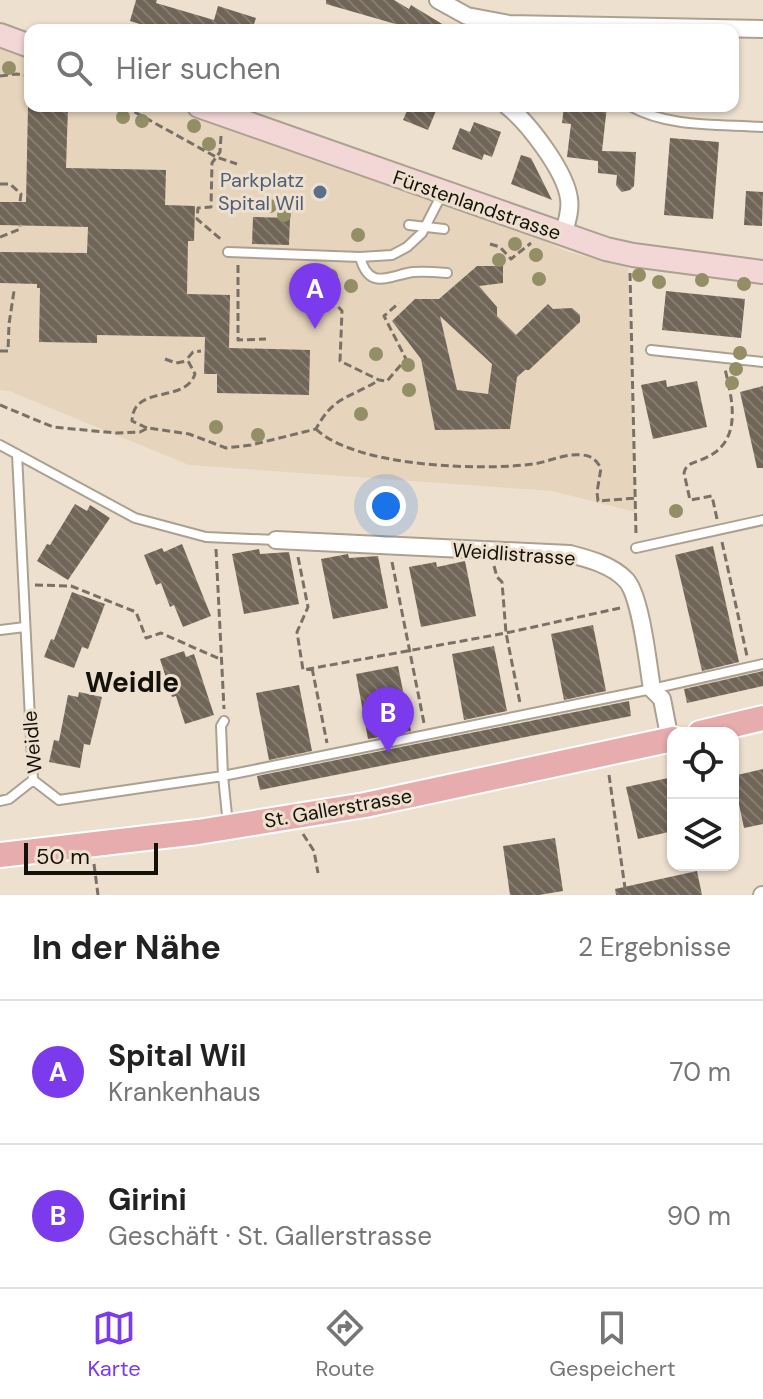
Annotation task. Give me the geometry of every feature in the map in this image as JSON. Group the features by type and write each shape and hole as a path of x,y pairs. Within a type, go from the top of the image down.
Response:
{"main road":[{"path":"725,727 763,718"},
{"name":"St. Gallerstrasse","path":"0,855 228,828 394,799 667,740"}],"street":[{"path":"438,0 466,23 509,24"},
{"path":"739,29 763,29"},
{"path":"0,35 24,44"},
{"name":"Fürstenlandstrasse","path":"216,112 563,236 633,255 763,272"},
{"path":"514,112 531,128 565,184 570,202 563,236"},
{"name":"Weidlistrasse","path":"276,540 570,554 595,561 625,579 634,594 652,689 662,699 669,727"}],"lane":[{"path":"641,112 664,120 763,127"},
{"path":"233,253 382,257 400,251 415,240 427,226 443,193"},
{"path":"409,225 444,229"},
{"path":"360,257 364,271 376,278 394,278 419,271 447,273"},
{"path":"651,350 763,362"},
{"path":"0,445 135,518 216,537 276,540"},
{"name":"Weidle","path":"17,454 33,780 59,800 223,776 763,664"},
{"path":"636,548 763,520"},
{"path":"0,630 25,627"},
{"path":"224,721 221,726 228,828"},
{"path":"0,801 9,799 33,780"}],"path":[{"path":"0,76 24,73"},
{"path":"135,112 216,157 237,164"},
{"path":"221,124 220,152 212,163 211,207 198,208 197,219 233,253 238,340 266,339"},
{"path":"0,184 10,184 21,194 20,202"},
{"path":"0,237 20,229 20,226"},
{"path":"490,244 500,247 511,259 534,238"},
{"path":"316,255 315,281 342,311 340,361 387,381 406,359 384,316 399,303"},
{"path":"316,429 325,438 343,446 430,465 529,465 573,455 591,456 601,468 598,501 637,498 630,268"},
{"path":"0,351 8,351 14,291"},
{"path":"165,359 176,363 187,361 193,352 201,351"},
{"path":"722,358 733,405 732,425 719,450 688,465 684,473 690,500 712,496 749,667"},
{"path":"187,361 195,374 189,384 183,389 148,397 137,406 132,421 148,428 189,434 226,448 316,429 334,403 379,380"},
{"path":"0,405 53,427 69,430 132,433 148,428"},
{"path":"216,537 224,721"},
{"path":"295,541 308,607 297,632 303,670 506,633 637,605"},
{"path":"389,547 426,734"},
{"path":"491,551 497,577 502,582 506,633 522,715"},
{"path":"23,585 71,586 136,612 146,638 161,633 222,660"},
{"path":"312,668 329,754"},
{"path":"608,767 626,895"},
{"path":"300,831 314,851 318,873"},
{"path":"93,860 98,895"}],"shaded area":[{"path":"0,42 24,51 24,112 191,112 533,236 566,251 628,268 635,512 552,491 189,465 0,390"}],"building":[{"path":"136,0 157,0 156,3 214,20 218,6 256,18 254,24 140,24 130,21"},
{"path":"326,0 394,0 409,9 411,5 442,24 396,24 326,4"},
{"path":"28,112 68,112 66,168 166,170 165,205 195,206 194,241 188,241 187,294 230,295 229,348 310,350 309,395 217,393 217,374 204,374 205,337 97,335 97,343 39,342 40,288 37,284 0,283 0,252 87,253 88,227 0,225 0,202 26,202"},
{"path":"406,112 436,112 428,130 403,120"},
{"path":"563,112 606,112 602,151 636,152 634,186 622,192 616,185 617,175 598,173 598,161 567,157 571,124 562,123"},
{"path":"474,122 501,132 492,157 484,154 482,160 452,149 460,128 470,132"},
{"path":"670,138 719,142 713,219 664,215"},
{"path":"521,155 531,158 552,200 511,184"},
{"path":"746,191 763,192 762,226 744,225"},
{"path":"253,217 290,218 289,245 252,244"},
{"path":"477,266 503,266 503,283 479,286 497,307 497,316 516,335 548,304 553,309 572,308 580,315 580,322 529,370 517,377 510,429 435,430 421,359 392,321 415,299 439,299","holes":["440,316 492,364 488,394 457,390"]},
{"path":"666,291 745,299 741,338 662,330"},
{"path":"666,380 667,387 697,381 707,427 653,439 641,385"},
{"path":"763,386 763,468 757,468 740,392"},
{"path":"75,504 87,511 90,505 110,518 68,580 37,561"},
{"path":"182,544 211,616 183,627 174,605 170,607 161,583 156,585 144,555 162,548 164,552"},
{"path":"713,546 739,662 702,671 675,555"},
{"path":"259,549 260,554 289,552 299,604 244,614 232,554"},
{"path":"348,554 349,558 378,556 388,608 333,619 321,559"},
{"path":"465,561 476,616 421,627 409,567 436,562 437,567"},
{"path":"72,592 105,604 88,649 82,647 74,668 44,657 51,639 54,640"},
{"path":"593,625 606,691 564,700 551,634"},
{"path":"494,646 507,711 464,720 452,654"},
{"path":"184,651 186,657 194,654 214,715 185,724 176,696 172,697 160,659"},
{"path":"398,666 411,731 368,739 356,674"},
{"path":"763,671 763,686 687,703 684,689"},
{"path":"299,685 312,751 269,760 256,693"},
{"path":"79,692 102,697 90,745 84,744 80,768 49,762 54,740 59,741 68,695 78,697"},
{"path":"629,701 631,716 260,790 257,776"},
{"path":"763,769 763,824 744,828 739,804 739,775"},
{"path":"667,778 667,832 638,839 626,787"},
{"path":"555,838 563,891 510,895 503,846"},
{"path":"697,871 702,895 616,895 615,889"}],"place":[{"name":"Parkplatz Spital Wil","path":"320,192"},
{"name":"Spital Wil","path":"315,329"},
{"name":"Girini","path":"388,753"}],"district":[{"name":"Weidle","path":"132,682"}]}
